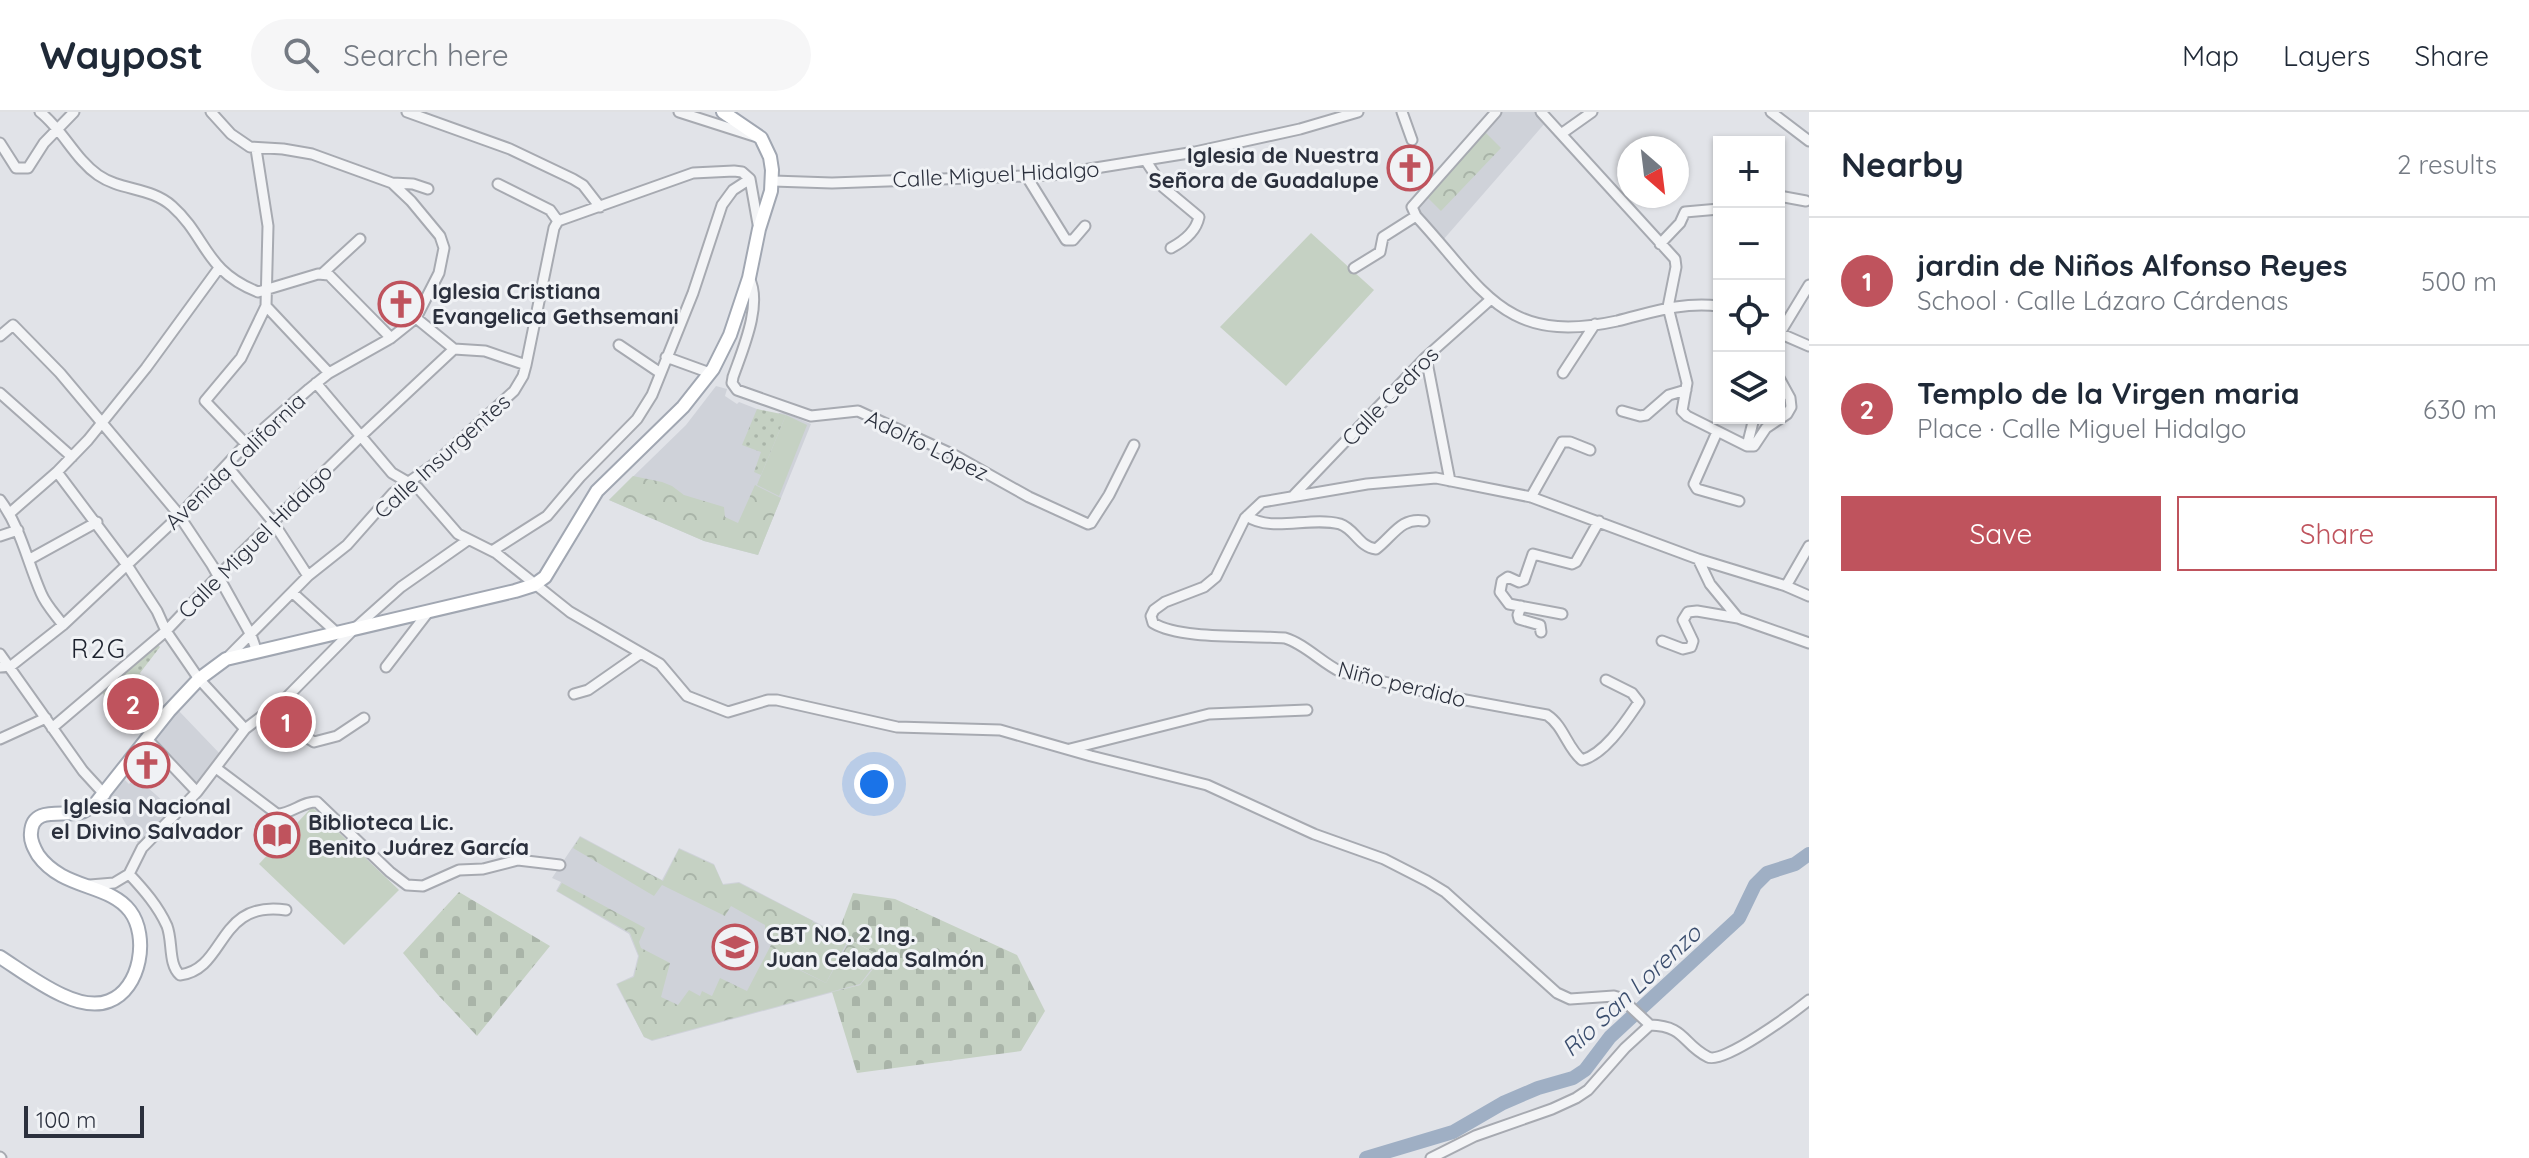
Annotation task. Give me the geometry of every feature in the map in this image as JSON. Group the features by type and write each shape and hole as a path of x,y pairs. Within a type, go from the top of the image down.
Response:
{"main road":[{"path":"226,659 534,585 553,567 597,491 675,416 710,373 730,335 749,278 773,181 770,157 761,138 723,112"},
{"name":"Calle Insurgentes","path":"105,795 147,739 199,679 226,659"},
{"path":"0,957 45,986 79,1002 99,1003 118,996 129,982 138,965 141,942 136,920 121,902 61,876 41,859 31,840 36,819 47,814 82,812 105,795"}],"street":[{"path":"40,112 58,127 98,175 148,192 169,203 219,268 252,289 266,291 323,273 360,239"},
{"path":"0,143 16,168 24,170 30,167 58,127 74,112"},
{"path":"211,112 231,134 256,149 268,226 266,306 241,358 205,401 246,444"},
{"path":"407,112 510,149 573,179 583,185 600,207"},
{"path":"679,112 761,138"},
{"name":"Calle Miguel Hidalgo","path":"773,181 832,183 1027,177 1146,161 1300,129 1358,112"},
{"path":"1402,112 1412,140"},
{"path":"1354,268 1380,252 1383,237 1414,214 1416,202 1496,112"},
{"path":"1541,112 1672,254 1676,263 1668,307 1687,383 1682,411 1717,432 1750,446"},
{"path":"1561,134 1592,112"},
{"path":"1771,112 1809,141"},
{"name":"Avenida California","path":"5,667 63,625 179,516 246,444 316,383 391,338 416,318 439,273 443,242 418,209 392,183 312,154 283,149 256,149"},
{"path":"1146,161 1163,187 1199,217 1188,237 1171,248"},
{"path":"498,184 550,210 558,221 703,171 742,172 750,179 759,229"},
{"path":"1027,177 1066,240 1073,240 1085,226"},
{"path":"492,551 547,516 580,477 631,426 652,395 693,293 722,205 733,190 750,179"},
{"path":"392,183 413,184 428,189"},
{"path":"1785,197 1806,201"},
{"path":"1660,244 1680,223 1685,212 1713,210"},
{"path":"1414,214 1490,300 1526,321 1569,328 1678,305 1713,306"},
{"name":"Calle Insurgentes","path":"226,659 308,576 347,545 393,493 433,465 519,384 558,221"},
{"path":"10,513 72,457 146,368 219,268"},
{"path":"323,273 335,278 391,338"},
{"name":"Adolfo López","path":"749,278 753,288 753,309 733,377 732,383 737,390 811,416 858,411 954,455 1029,497 1088,524 1109,495 1134,445"},
{"path":"1785,325 1809,285"},
{"name":"Calle Cedros","path":"1294,495 1426,357 1490,300"},
{"path":"266,306 329,373"},
{"path":"416,318 454,349 485,351 526,365"},
{"path":"0,334 12,324 45,357 179,516 218,576 251,635 257,652"},
{"path":"1563,373 1595,324"},
{"path":"1785,335 1809,346"},
{"path":"619,345 659,372"},
{"name":"Calle Miguel Hidalgo","path":"52,728 166,631 273,522 454,349"},
{"path":"666,357 710,373"},
{"path":"1426,357 1450,481"},
{"path":"316,383 392,473 418,488 452,527 468,540 492,551 570,612 660,664 687,696 728,712 777,700 897,727 1000,730 1207,785 1314,834 1394,864 1445,892 1557,993 1570,999 1614,996 1647,1022 1672,1027 1707,1057 1716,1058 1741,1046 1809,1000"},
{"path":"1785,389 1791,407 1785,415"},
{"path":"1622,411 1646,415 1669,395 1686,390"},
{"path":"0,393 72,457"},
{"path":"1750,446 1753,424"},
{"path":"1750,446 1772,424"},
{"path":"1717,432 1694,484 1697,489 1739,501"},
{"path":"1531,497 1562,442 1590,450"},
{"path":"227,466 273,522 308,576"},
{"path":"57,472 127,565 199,679 245,729"},
{"path":"1294,495 1436,478 1531,497 1809,596"},
{"name":"Niño perdido","path":"1294,495 1262,502 1247,516 1216,577 1207,585 1165,602 1154,610 1151,620 1155,625 1208,635 1285,638 1293,640 1341,672 1444,696 1547,715 1559,726 1582,760 1590,758 1622,726 1639,702 1632,693 1606,680"},
{"path":"0,500 18,530 42,595 63,625"},
{"path":"1247,516 1260,524 1313,521 1341,525 1362,543 1376,549 1404,522 1412,519 1424,521"},
{"path":"1562,614 1509,604 1500,592 1504,578 1519,582 1524,580 1533,554 1572,564 1576,562 1599,521"},
{"path":"30,559 97,522"},
{"path":"0,536 18,530"},
{"path":"82,886 114,883 129,874 142,848 197,792 245,729 287,697 354,629 425,568 468,540"},
{"path":"1786,586 1809,546"},
{"path":"1698,559 1710,584 1738,618"},
{"path":"293,593 337,633"},
{"path":"1521,606 1519,619 1537,622 1541,632"},
{"path":"386,667 429,611"},
{"path":"1662,641 1683,649 1691,647 1693,641 1683,620 1688,612 1738,618 1809,643"},
{"path":"574,694 588,690 641,653"},
{"path":"0,654 5,667 83,771 105,795"},
{"path":"287,697 306,721 301,734 314,742 337,736 364,718"},
{"path":"1067,749 1209,714 1307,710"},
{"path":"0,739 46,718"},
{"path":"147,739 197,792"},
{"path":"216,768 277,814 287,814 308,802 317,802 407,885 423,886 459,870 483,869 518,860 560,865"},
{"path":"129,874 151,898 166,924 174,968 180,975 190,973 206,960 239,919 263,909 286,910"},
{"path":"1431,1158 1475,1136 1576,1098 1588,1090 1647,1022"}],"shaded area":[{"path":"1500,112 1536,112 1546,122 1443,240 1418,213 1419,204"},
{"path":"716,386 727,389 725,396 737,404 739,402 777,417 779,413 785,413 811,424 758,555 704,541 609,500 686,425"},
{"path":"288,702 304,724 290,734 273,734 256,725"},
{"path":"178,710 223,757 198,789 152,739"},
{"path":"122,777 129,784 136,777 174,811 140,847 121,816 105,799"},
{"path":"580,836 662,880 679,848 714,864 723,884 739,882 877,954 880,960 860,985 652,1041 644,1037 616,984 633,976 638,956 629,934 556,891 561,882 552,878"}],"green space":[{"path":"1484,131 1501,148 1441,211 1426,196"},
{"path":"1311,233 1374,290 1286,386 1220,327"},
{"path":"757,409 786,415 761,475 754,472 761,452 742,445"},
{"path":"786,415 807,425 779,496 757,485"},
{"path":"633,476 662,482 684,495 724,507 725,517 738,523 755,485 781,498 758,555 704,541 609,500"},
{"path":"157,644 160,647 140,673 143,681 111,712 102,691"},
{"path":"312,807 399,890 344,945 259,864"},
{"path":"580,837 663,881 679,849 714,865 723,885 739,883 813,921 791,966 826,983 850,940 877,954 879,959 860,984 652,1040 644,1037 617,984 634,977 639,956 630,933 557,891 562,883 645,928 639,942 641,948 670,963 661,997 678,1005 689,990 700,996 702,991 712,996 720,978 747,991 772,943 765,938 765,925 731,906 725,916 662,885 654,896 573,848"},
{"path":"459,892 550,946 477,1036 403,953"},
{"path":"853,893 895,899 1017,955 1045,1011 1021,1051 857,1073 832,992 860,985 880,960 877,954 838,933"},
{"path":"813,922 848,940 826,983 791,965"}],"waterway":[{"name":"Río San Lorenzo","path":"1366,1158 1453,1132 1503,1103 1573,1078 1585,1070 1610,1037 1739,918 1755,885 1767,873 1795,864 1809,854"}],"place":[{"name":"Iglesia de Nuestra Señora de Guadalupe","path":"1410,168"},
{"name":"Iglesia Cristiana Evangelica Gethsemani","path":"401,304"},
{"name":"Templo de la Virgen maria","path":"133,704"},
{"name":"jardin de Niños Alfonso Reyes","path":"286,722"},
{"name":"Iglesia Nacional el Divino Salvador","path":"147,765"},
{"name":"Biblioteca Lic. Benito Juárez García","path":"277,835"},
{"name":"CBT NO. 2 Ing. Juan Celada Salmón","path":"735,947"}],"district":[{"name":"R2G","path":"99,648"}]}
